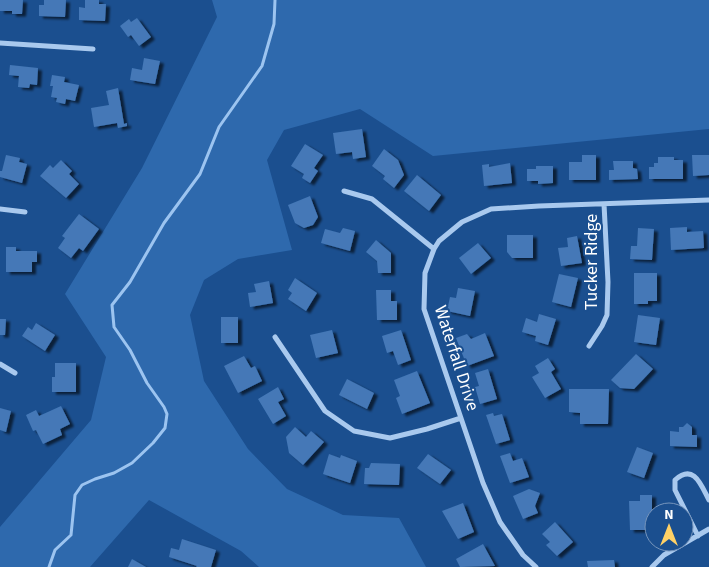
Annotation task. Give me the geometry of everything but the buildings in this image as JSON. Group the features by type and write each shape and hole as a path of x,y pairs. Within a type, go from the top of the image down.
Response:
{"street":[{"path":"0,42 93,49"},
{"path":"344,191 372,199 434,249"},
{"name":"Waterfall Drive","path":"536,567 522,555 500,522 484,483 424,310 425,273 434,249 440,241 462,222 491,210 539,206 709,200"},
{"name":"Tucker Ridge","path":"589,346 607,315 608,282 604,204"},
{"path":"0,209 25,212"},
{"path":"275,337 325,411 354,431 390,438 461,418"},
{"path":"0,364 15,372"},
{"path":"698,536 675,490 675,480 680,475 687,473 695,476 709,500"},
{"path":"652,567 664,555 709,529"}],"shaded area":[{"path":"212,0 709,0 709,129 433,156 360,109 284,130 267,160 292,250 238,259 204,280 190,315 204,381 248,449 287,489 343,515 399,518 426,567 259,567 241,551 149,500 90,567 0,567 0,527 91,420 106,357 65,294 142,168 217,17"}],"waterway":[{"path":"49,567 55,550 71,535 75,495 82,485 114,473 132,463 153,443 165,428 167,414 164,407 147,383 130,350 114,327 112,305 130,282 164,223 200,174 219,127 262,66 274,24 275,0"}]}
